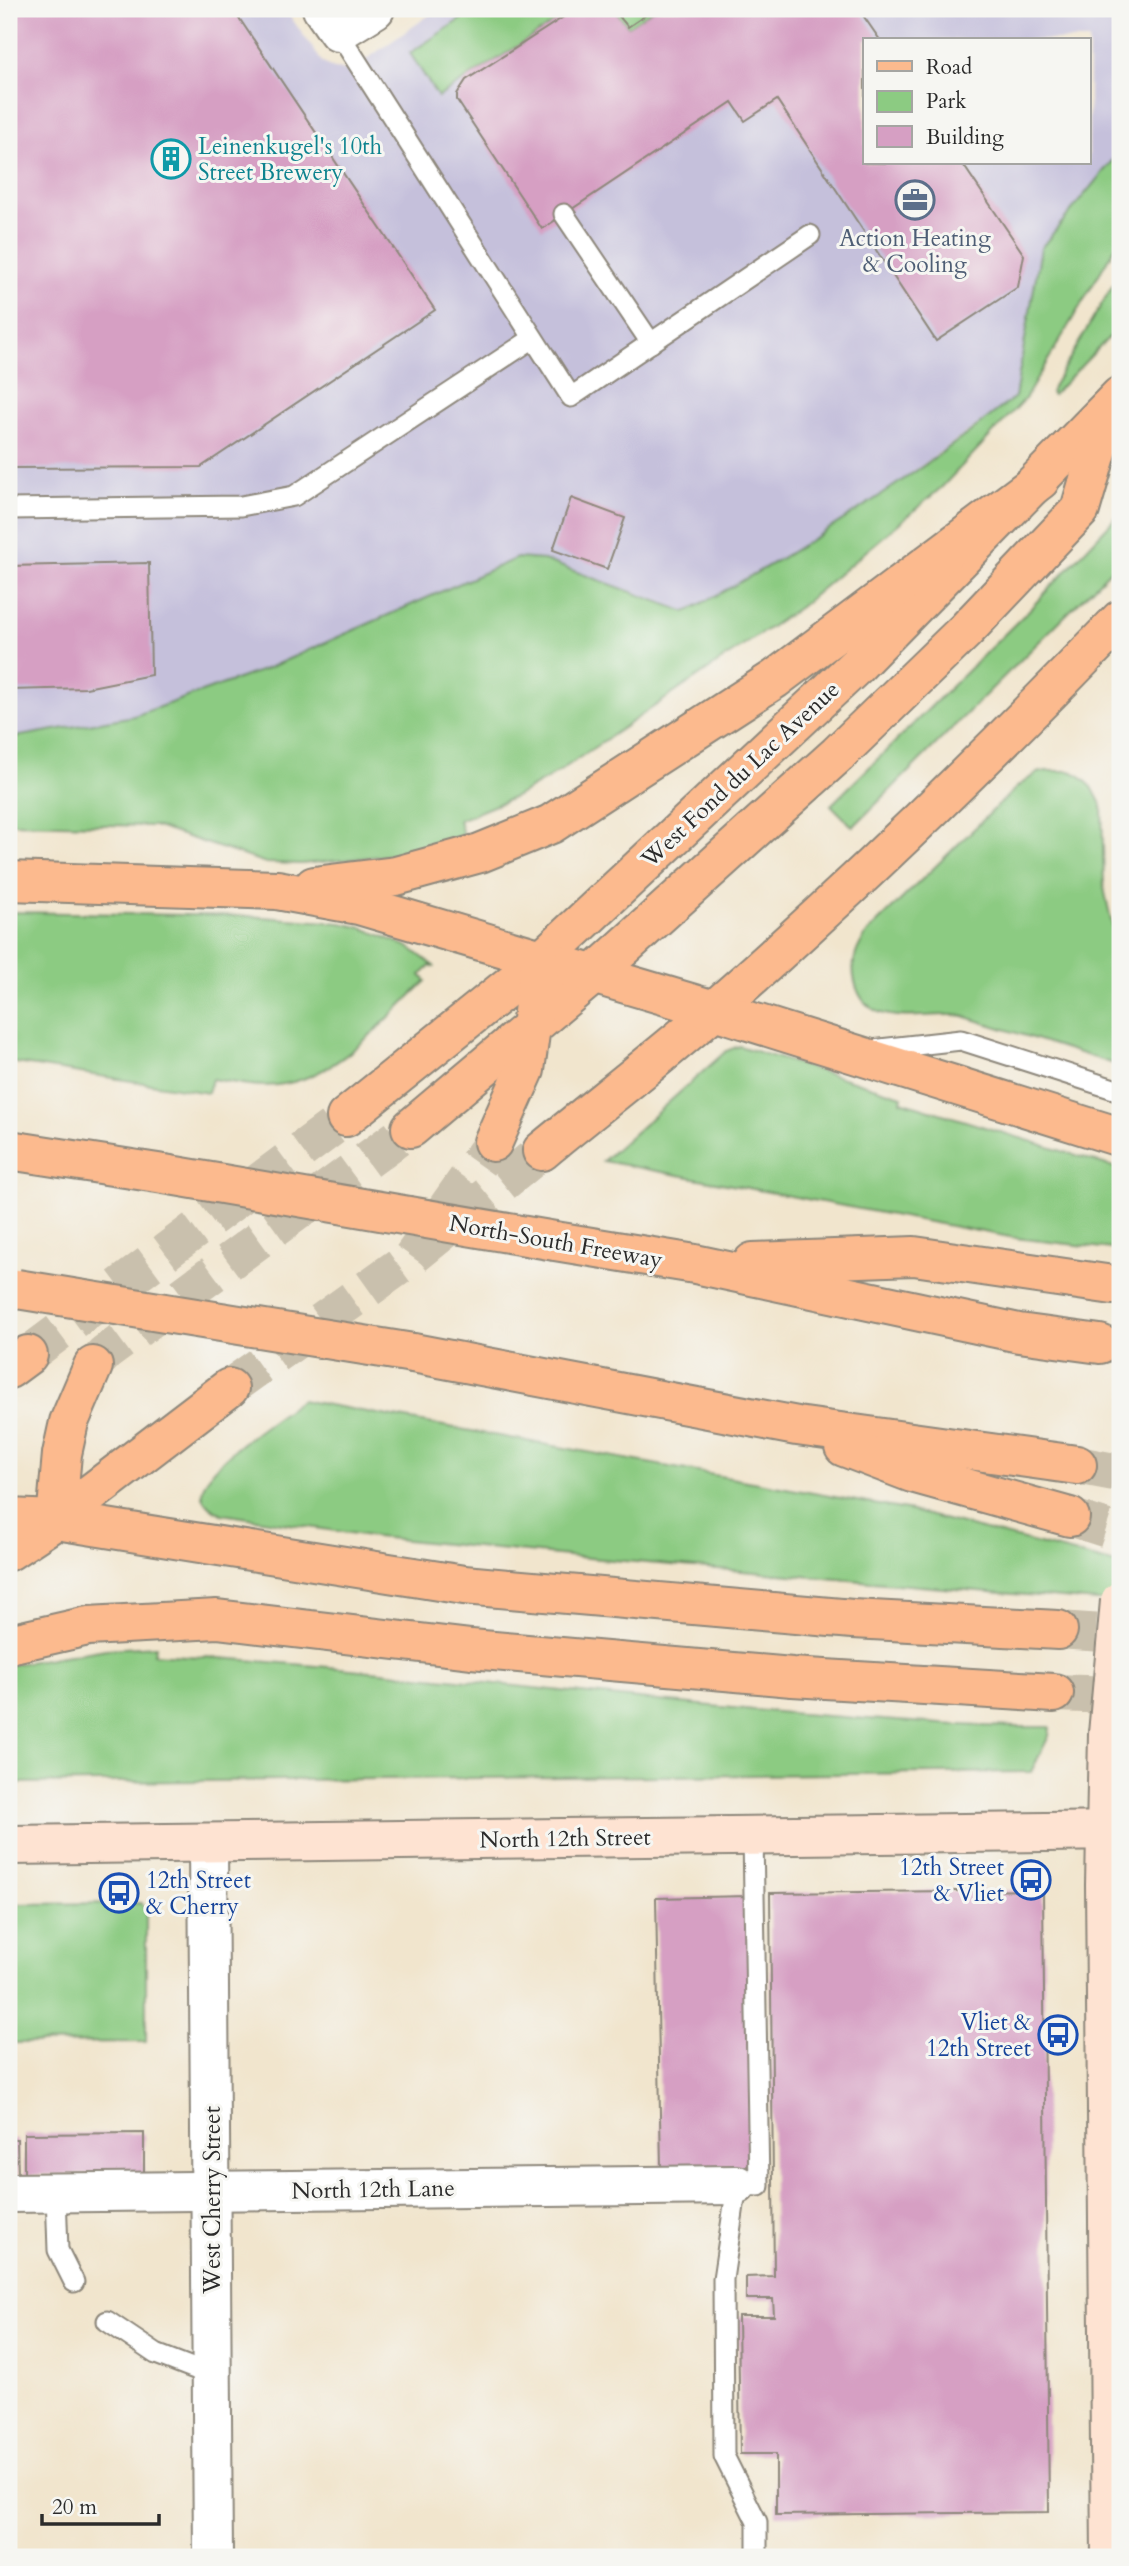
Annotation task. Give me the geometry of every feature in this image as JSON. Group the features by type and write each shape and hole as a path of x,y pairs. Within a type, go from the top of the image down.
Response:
{"main road":[{"name":"West Fond du Lac Avenue","path":"346,1116 540,961 856,666 1115,401"},
{"name":"West Fond du Lac Avenue","path":"411,1128 593,975 838,754 966,630 1080,510 1115,401"},
{"path":"277,890 396,876 480,853 551,824 775,679 1040,480"},
{"path":"542,1151 714,1010 999,744 1120,621"},
{"path":"9,881 277,890 359,905 540,961 714,1010 1120,1137"},
{"path":"493,1142 525,1070 540,961"},
{"name":"North-South Freeway","path":"9,1150 695,1264 1018,1333 1100,1344"},
{"path":"695,1264 914,1256 1113,1285"},
{"path":"13,1289 498,1366 797,1426 1077,1465"},
{"path":"56,1520 62,1454 69,1422 93,1366"},
{"path":"9,1551 56,1520 229,1388"},
{"path":"797,1426 912,1473 1070,1517"},
{"path":"9,1518 56,1520 464,1585 853,1619 1058,1630"},
{"path":"9,1644 88,1626 217,1619 471,1649 806,1678 1054,1693"}],"street":[{"path":"330,20 375,9"},
{"path":"1111,2557 1113,1831 1108,1734 1120,1601"},
{"name":"North 12th Street","path":"9,1845 1113,1831"},
{"name":"West Cherry Street","path":"208,1843 213,2557"},
{"name":"North 12th Lane","path":"9,2193 737,2185"}],"lane":[{"path":"330,20 571,397 810,235"},
{"path":"564,214 651,343"},
{"path":"9,509 241,506 294,496 532,339"},
{"path":"849,1052 961,1040 1120,1091"},
{"path":"753,1836 759,2186 737,2185 723,2279 724,2456 757,2522 757,2557"},
{"path":"56,2194 58,2250 74,2282"},
{"path":"107,2321 156,2354 213,2376"}],"shaded area":[{"path":"9,9 285,9 323,63 334,69 346,70 354,68 438,9 1120,9 1120,151 1041,248 1015,397 869,504 780,561 686,612 544,560 517,558 266,669 134,716 9,738"}],"green space":[{"path":"476,9 576,9 438,97 410,53"},
{"path":"613,9 655,9 628,27"},
{"path":"1120,151 1120,239 1025,399 942,487 800,607 554,775 515,797 459,820 463,835 402,854 301,864 266,863 154,826 9,823 9,738 134,716 266,669 517,558 544,560 686,612 772,564 896,485 1015,397 1041,248"},
{"path":"1120,273 1120,326 1053,395 1051,393 1054,385"},
{"path":"1120,513 1120,561 853,827 831,805 1029,610"},
{"path":"1070,771 1079,775 1092,787 1102,806 1104,888 1120,961 1120,1066 963,1016 885,1014 872,1008 862,998 855,982 853,968 856,955 868,932 1017,787 1037,773"},
{"path":"9,912 248,916 341,923 363,928 409,947 435,967 430,966 421,975 426,981 376,1030 340,1060 299,1080 277,1085 212,1079 208,1093 9,1062"},
{"path":"739,1046 902,1096 901,1101 1120,1169 1120,1250 1015,1238 603,1161 726,1051"},
{"path":"301,1400 912,1511 1120,1565 1120,1603 588,1558 376,1537 222,1514 210,1507 203,1496 204,1485 212,1472 259,1430"},
{"path":"156,1646 154,1654 323,1666 744,1709 939,1724 1050,1727 1049,1736 1031,1772 9,1783 9,1665 106,1649"},
{"path":"141,1903 146,1910 146,2042 9,2043 9,1904"}],"building":[{"name":"Leinenkugel's 10th Street Brewery","path":"9,9 233,9 435,310 201,467 9,468"},
{"path":"576,9 613,9 628,27 655,9 868,9 862,14 879,38 863,38 863,164 963,164 1024,255 1018,287 936,341 777,100 745,121 732,102 542,229 457,100 457,94 466,80"},
{"path":"571,498 625,518 607,569 553,550"},
{"path":"149,563 151,675 86,688 9,690 9,566"},
{"path":"1043,1890 1049,2512 776,2515 776,2454 740,2454 738,2316 774,2316 773,2299 746,2299 746,2277 774,2276 770,1893"},
{"path":"749,1896 753,2166 661,2168 656,1898"},
{"path":"144,2133 144,2174 24,2175 24,2134"},
{"path":"9,2139 17,2139 18,2175 9,2175"}],"tunnel":[{"path":"28,1355 346,1117"},
{"path":"93,1366 105,1353 411,1128"},
{"path":"412,1257 493,1142"},
{"path":"229,1388 412,1257 542,1151"},
{"path":"1077,1465 1120,1473"},
{"path":"1070,1517 1120,1533"},
{"path":"1058,1630 1120,1634"},
{"path":"1054,1693 1120,1695"}],"place":[{"name":"Leinenkugel's 10th Street Brewery","path":"171,159"},
{"name":"Action Heating & Cooling","path":"915,200"},
{"name":"12th Street & Vliet","path":"1031,1880"},
{"name":"12th Street & Cherry","path":"119,1893"},
{"name":"Vliet & 12th Street","path":"1058,2035"}]}
